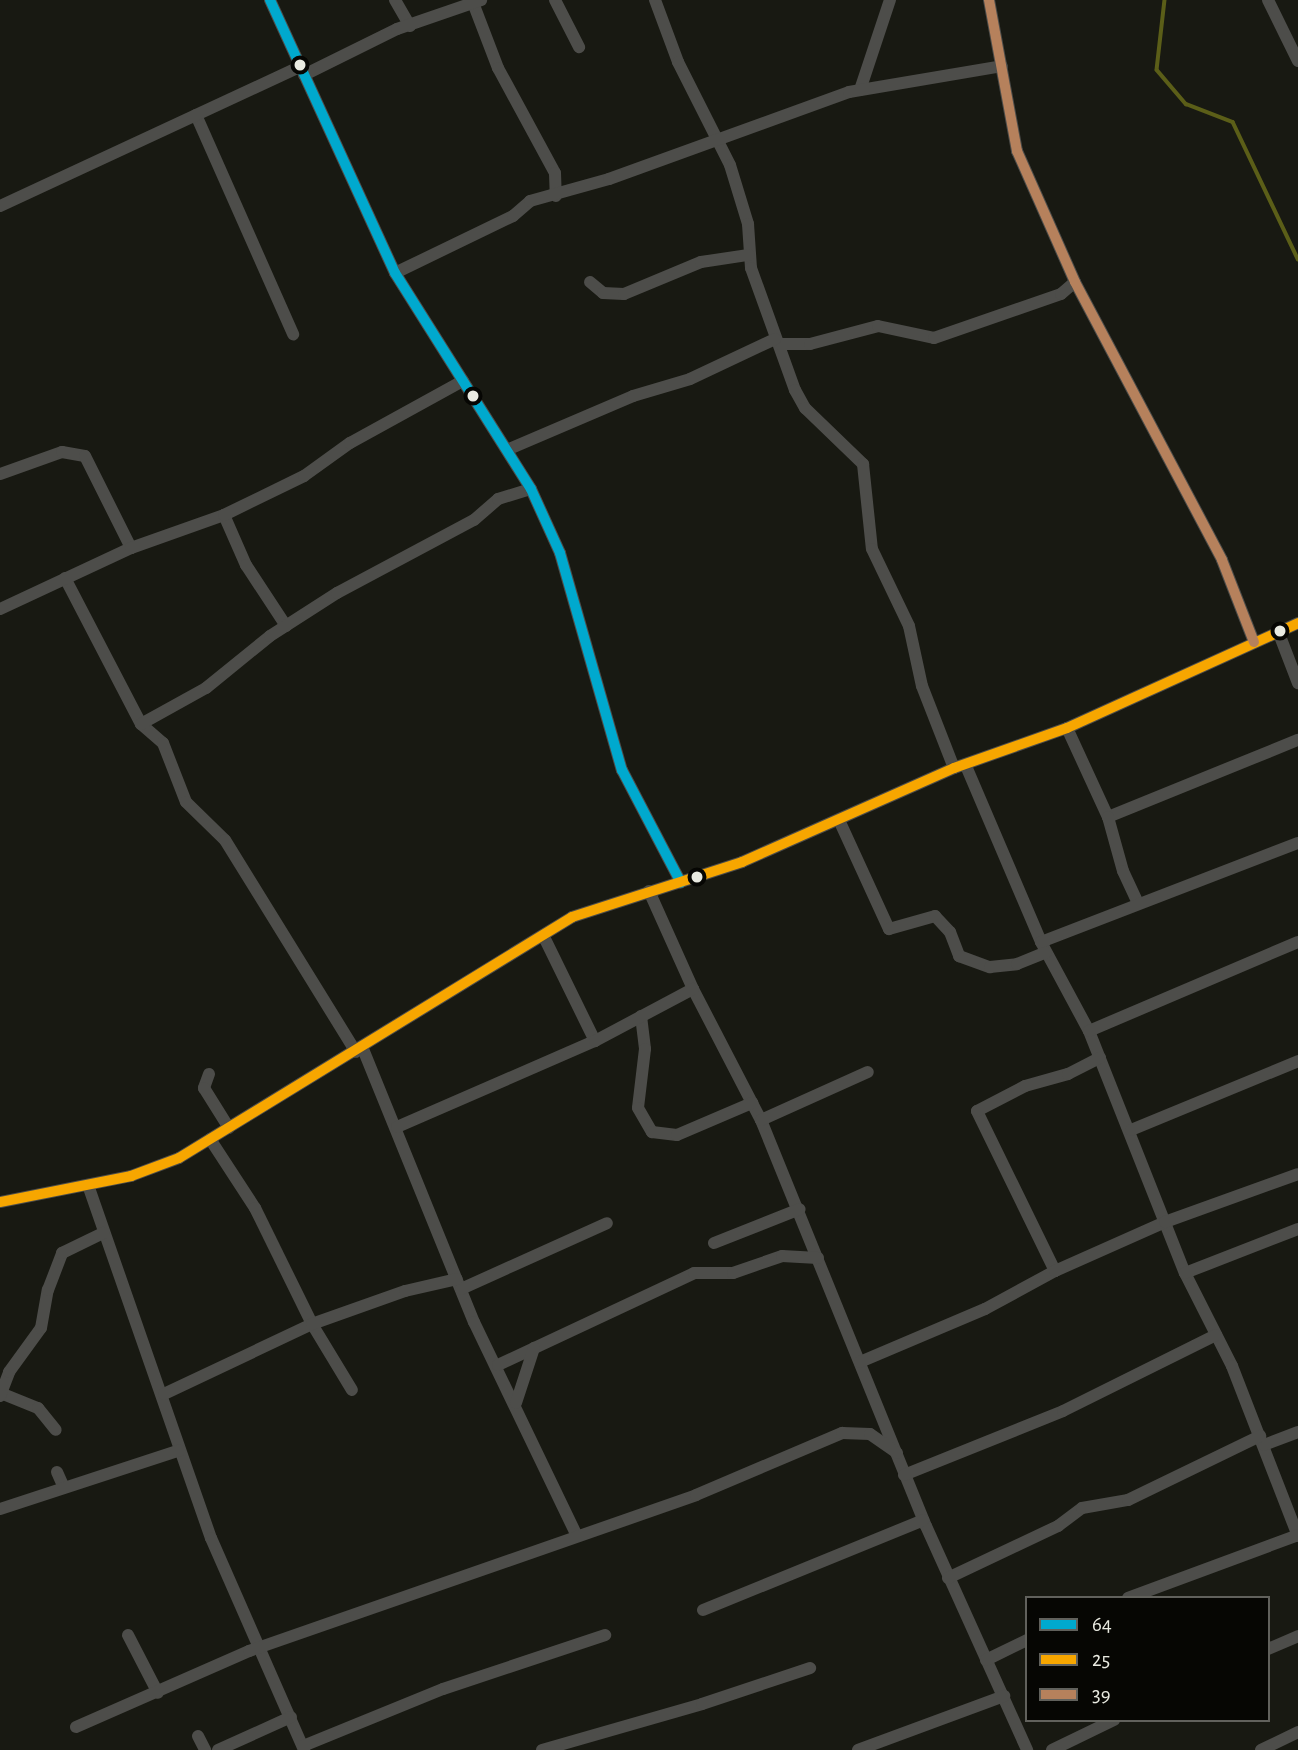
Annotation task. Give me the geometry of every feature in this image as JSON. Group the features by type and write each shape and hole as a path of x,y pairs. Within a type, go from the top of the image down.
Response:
{"street":[{"path":"270,0 395,273 509,449 531,489 560,553 622,770 681,883"},
{"path":"395,0 410,26"},
{"path":"555,0 579,47"},
{"path":"655,0 678,62 716,138 742,202 748,255 777,341 806,408 863,464 872,549 909,626 922,686 1044,947 1089,1031 1131,1130 1185,1273 1216,1335 1262,1441 1298,1536 1133,1596"},
{"path":"860,90 890,0"},
{"path":"989,0 1017,151 1075,282 1216,549 1254,642"},
{"path":"1268,0 1298,61"},
{"path":"0,206 196,115 369,41 476,1 498,68 555,173 556,196"},
{"path":"395,273 513,216 530,201 556,196 860,90 1002,66"},
{"path":"196,115 293,334"},
{"path":"590,282 603,293 624,294 701,262 748,255"},
{"path":"509,449 633,396 690,379 777,341 810,344 878,326 934,338 1060,294 1075,282"},
{"path":"0,609 131,548 224,515 304,477 350,443 463,381"},
{"path":"0,474 62,452 85,456 131,548"},
{"path":"141,724 206,688 286,626 337,593 474,520 498,499 531,489"},
{"path":"224,515 246,565 286,626"},
{"path":"65,578 141,724 159,736 186,802 225,840 359,1050 397,1127 422,1202 576,1534"},
{"path":"0,1202 152,1169 210,1139 359,1050 544,937 572,917 681,883 839,820 960,767 1067,728 1298,623"},
{"path":"1278,631 1298,683"},
{"path":"1067,728 1108,817 1138,903"},
{"path":"1108,817 1298,740"},
{"path":"839,820 889,929 935,916 950,932 959,956 990,967 1017,964 1044,947 1138,903 1298,844"},
{"path":"649,891 693,989 761,1120 800,1209 904,1475 1027,1750"},
{"path":"544,937 595,1041"},
{"path":"1089,1031 1298,942"},
{"path":"397,1127 595,1041 693,989"},
{"path":"642,1017 645,1049 638,1108 652,1132 677,1135 752,1103"},
{"path":"1055,1271 976,1111 1025,1086 1068,1074 1100,1058"},
{"path":"1131,1130 1298,1061"},
{"path":"761,1120 868,1072"},
{"path":"209,1074 204,1088 229,1128"},
{"path":"210,1139 256,1208 312,1324 352,1390"},
{"path":"860,1362 985,1309 1055,1271 1165,1222 1298,1174"},
{"path":"88,1185 103,1233 164,1394 180,1450 212,1538 303,1748 443,1689 605,1634"},
{"path":"714,1243 800,1209"},
{"path":"164,1394 312,1324 404,1291 459,1284 607,1223"},
{"path":"1185,1273 1298,1229"},
{"path":"56,1430 38,1408 1,1395 9,1372 41,1328 48,1290 62,1253 103,1233"},
{"path":"498,1365 694,1273 733,1273 782,1256 818,1258"},
{"path":"904,1475 1063,1411 1216,1335"},
{"path":"516,1403 534,1348"},
{"path":"948,1578 1058,1526 1082,1508 1128,1500 1262,1441 1298,1432"},
{"path":"76,1727 260,1647 506,1558 567,1542 576,1534 696,1495 842,1433 870,1434 897,1454"},
{"path":"0,1509 180,1450"},
{"path":"57,1472 64,1488"},
{"path":"703,1611 923,1520"},
{"path":"128,1635 158,1693"},
{"path":"1270,1648 1298,1636"},
{"path":"986,1660 1025,1641"},
{"path":"542,1750 702,1704 810,1668"},
{"path":"858,1750 1003,1696"},
{"path":"218,1750 291,1717"},
{"path":"1052,1750 1110,1722"},
{"path":"1261,1750 1298,1732"},
{"path":"198,1736 205,1750"}],"waterway":[{"path":"1165,0 1157,70 1186,104 1233,122 1298,259"}],"transit line":[{"name":"64","path":"270,0 395,273 531,489 560,553 622,770 681,883"},
{"name":"39","path":"989,0 1017,151 1075,282 1222,560 1254,642"},
{"name":"25","path":"0,1202 131,1176 179,1158 572,917 742,862 954,768 1067,728 1298,623"}]}
